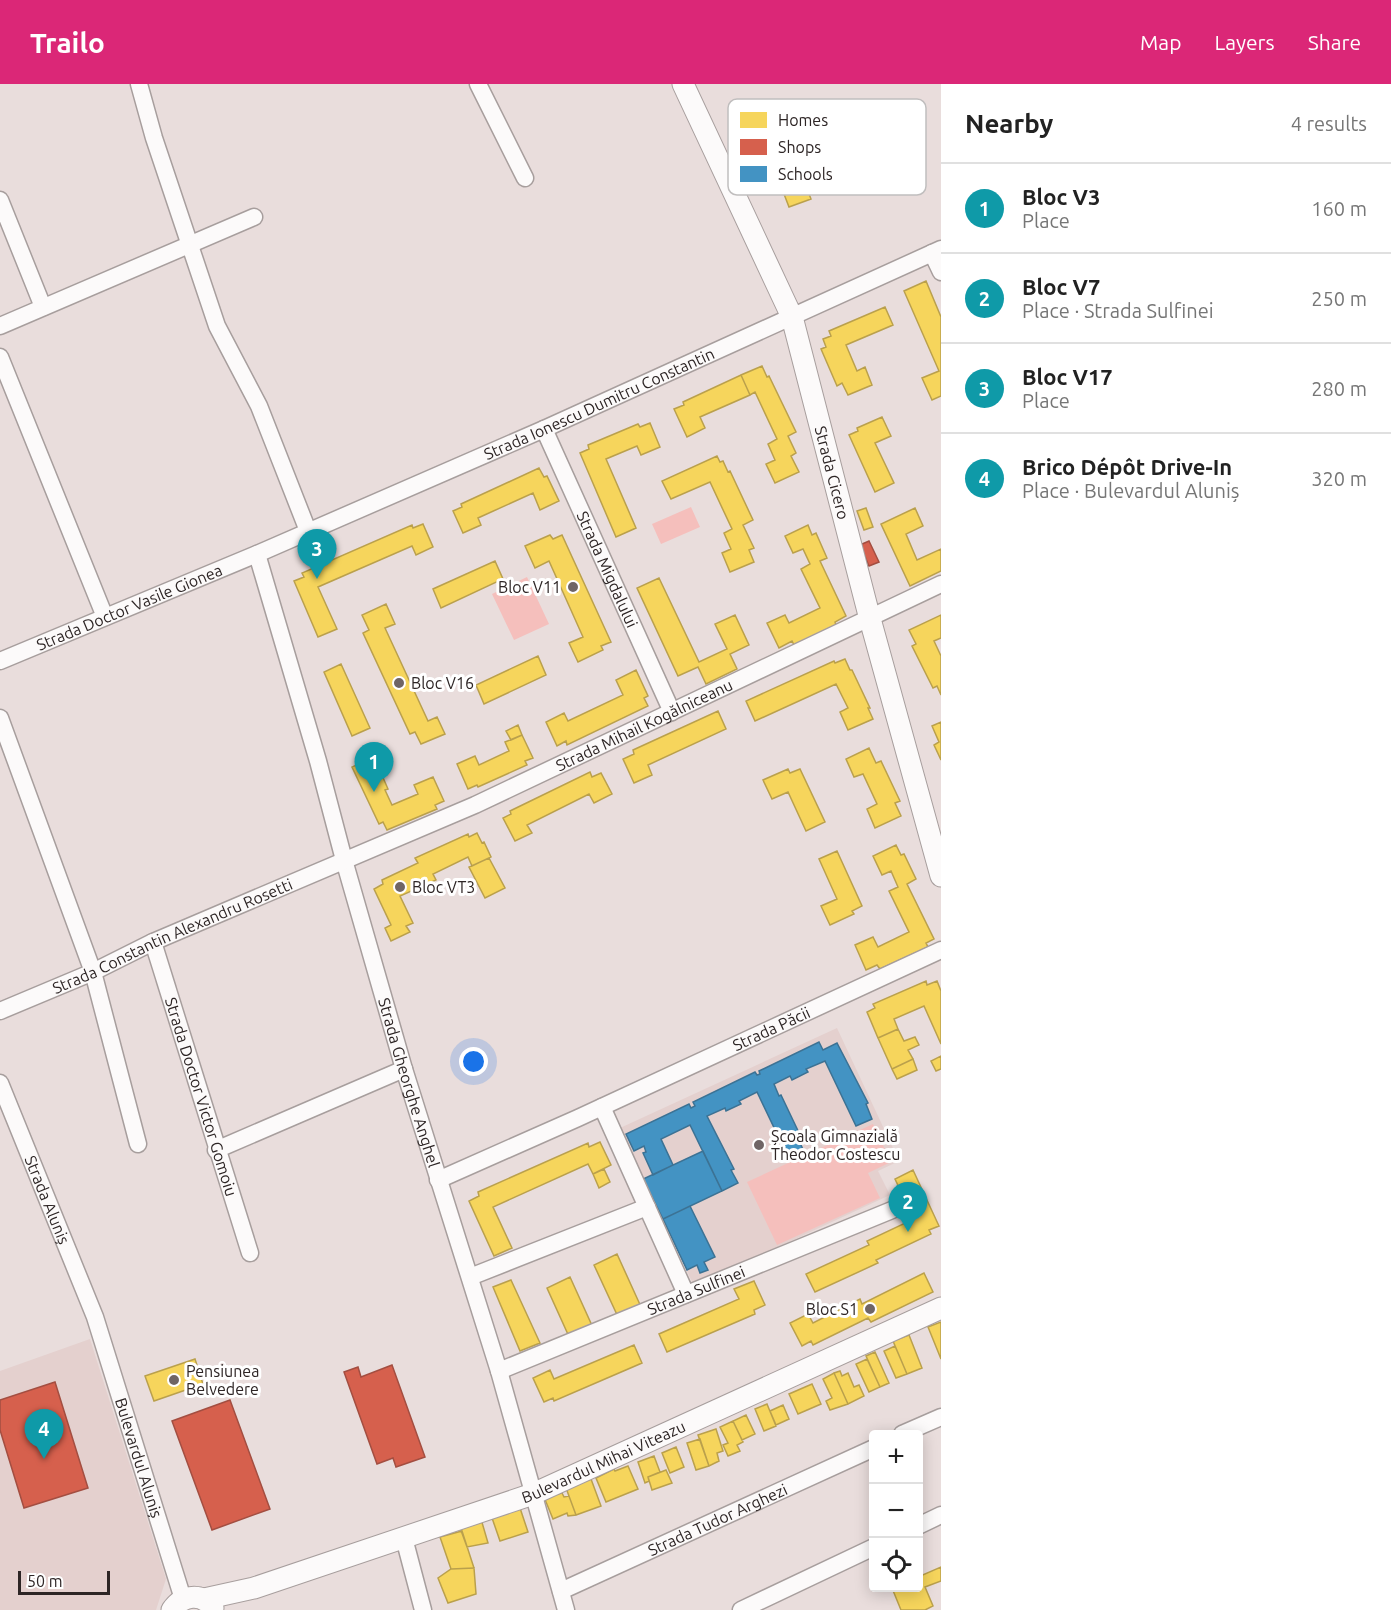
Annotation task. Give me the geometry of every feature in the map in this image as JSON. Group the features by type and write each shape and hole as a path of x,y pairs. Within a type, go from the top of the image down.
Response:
{"main road":[{"name":"Strada Cicero","path":"683,84 728,180"},
{"name":"Strada Cicero","path":"735,195 792,317 870,619 941,876"},
{"name":"Bulevardul Mihai Viteazu","path":"186,1606 254,1588 533,1494 941,1308"},
{"name":"Bulevardul Mihai Viteazu","path":"227,1610 254,1588"}],"street":[{"path":"139,84 154,138 217,326 259,406 308,531"},
{"path":"478,84 525,178"},
{"path":"0,200 43,307"},
{"path":"0,326 254,217"},
{"path":"937,251 941,272"},
{"name":"Strada Ionescu Dumitru Constantin","path":"257,554 544,429 937,251"},
{"path":"0,357 105,617"},
{"name":"Strada Migdalului","path":"544,429 672,712"},
{"name":"Strada Doctor Vasile Gionea","path":"0,661 257,554"},
{"name":"Strada Gheorghe Anghel","path":"257,554 318,761 404,1069 499,1371 566,1610"},
{"name":"Strada Mihail Kogălniceanu","path":"344,860 475,805 941,584"},
{"path":"0,718 93,972 138,1144"},
{"name":"Strada Constantin Alexandru Rosetti","path":"0,1011 344,860"},
{"name":"Strada Doctor Victor Gomoiu","path":"153,942 250,1253"},
{"name":"Strada Păcii","path":"438,1180 602,1107 941,950"},
{"path":"216,1150 404,1069"},
{"name":"Strada Aluniș","path":"0,1083 95,1317"},
{"path":"602,1107 686,1294"},
{"path":"470,1277 647,1207"},
{"name":"Strada Sulfinei","path":"499,1371 892,1210"},
{"name":"Bulevardul Aluniș","path":"95,1317 186,1606"},
{"path":"911,1430 941,1417"},
{"name":"Strada Tudor Arghezi","path":"561,1591 869,1450"},
{"path":"923,1524 941,1515"},
{"path":"404,1538 423,1610"},
{"path":"741,1610 869,1549"}],"shaded area":[{"path":"691,507 700,527 661,544 652,524"},
{"path":"527,577 549,624 514,640 492,594"},
{"name":"Școala Gimnazială Theodor Costescu","path":"837,1028 899,1161 878,1171 890,1195 694,1286 620,1128"},
{"path":"873,1124 891,1162 868,1173 880,1198 777,1245 747,1182"},
{"path":"90,1339 166,1579 156,1610 0,1610 0,1371"}],"building: Homes":[{"path":"784,195 809,195 811,199 789,207"},
{"path":"926,281 941,317 941,396 932,400 922,378 939,371 904,291"},
{"path":"885,307 893,325 846,345 857,371 865,367 872,385 848,395 842,383 837,386 821,349 826,347 823,339 831,336 829,331"},
{"path":"762,366 796,432 788,436 796,453 791,456 799,472 775,483 766,464 775,460 768,444 777,439 755,392 750,395 741,375"},
{"path":"741,375 750,395 700,417 705,428 687,437 674,409 684,405 683,402"},
{"path":"882,417 891,436 875,443 894,483 875,492 849,435 858,431 857,428"},
{"path":"650,423 660,447 641,455 637,446 606,459 636,528 616,537 580,453 589,449 588,445 638,424 640,427"},
{"path":"717,456 720,462 723,461 728,472 730,471 753,520 743,525 754,548 749,550 754,562 730,572 722,553 731,549 724,533 732,529 710,482 671,499 662,481"},
{"path":"539,468 544,477 547,476 559,501 540,510 533,493 478,518 481,525 463,533 453,511 462,507 461,504"},
{"path":"866,508 873,527 864,530 857,511"},
{"path":"915,508 923,526 906,534 917,560 941,549 941,571 910,586 881,524"},
{"path":"423,524 433,547 416,555 412,546 318,587 337,629 318,637 294,581 304,577 302,573 412,525 413,528"},
{"path":"808,525 812,535 816,533 827,558 820,561 846,616 835,622 836,625 794,645 792,641 779,648 767,623 785,615 789,623 820,608 801,569 810,564 803,549 793,553 785,536"},
{"name":"Bloc V11","path":"550,535 553,539 562,535 611,642 601,646 603,650 578,662 569,643 583,637 549,561 535,568 525,546"},
{"path":"495,561 503,579 441,608 433,589"},
{"path":"659,578 699,662 727,649 715,624 735,615 749,645 730,654 737,669 706,684 698,667 678,676 637,588"},
{"name":"Bloc V16","path":"386,604 395,624 385,628 428,721 437,717 445,734 421,744 415,732 410,734 363,633 369,630 362,615"},
{"path":"941,615 941,638 934,641 941,656 941,695 937,686 933,688 912,646 916,644 909,630"},
{"path":"538,656 546,675 484,704 476,685"},
{"path":"845,659 870,708 868,708 873,719 848,730 840,712 848,708 836,684 755,721 746,701 834,661 835,663"},
{"path":"341,664 370,728 352,736 324,672"},
{"path":"636,670 648,696 644,698 648,706 567,745 566,741 557,746 546,722 564,713 568,721 623,695 616,680"},
{"path":"718,711 726,729 648,765 652,775 634,783 623,759 634,754 633,750"},
{"path":"941,722 941,760 934,745 939,742 932,726"},
{"path":"518,725 522,735 511,740 506,731"},
{"path":"522,735 533,758 525,761 527,765 478,787 477,785 468,789 457,764 475,756 479,765 509,751 505,742"},
{"path":"869,748 876,763 881,761 900,801 895,803 901,816 875,828 867,809 877,804 863,774 854,777 846,759"},
{"path":"374,757 388,789 385,790 392,805 418,794 414,785 433,777 444,801 435,805 437,809 387,830 383,822 379,824 352,767"},
{"path":"788,769 790,773 800,769 825,822 806,831 788,792 772,799 763,780"},
{"path":"590,772 592,777 601,773 612,794 594,803 589,794 527,825 532,833 515,841 503,818 511,814 510,811"},
{"name":"Bloc VT3","path":"477,833 491,857 472,866 468,857 433,874 436,880 400,896 413,923 406,926 410,932 391,941 385,928 391,925 374,889 383,884 382,880 418,863 415,858 468,834 469,837"},
{"path":"896,845 901,855 904,854 916,879 907,884 934,939 926,943 928,947 880,969 877,965 866,970 855,945 873,937 878,947 909,932 889,891 898,887 891,871 882,875 873,856"},
{"path":"837,851 862,906 852,911 854,914 830,925 821,906 837,899 819,859"},
{"path":"489,858 505,888 485,898 469,867"},
{"path":"926,981 927,985 937,981 941,991 941,1044 924,1006 894,1019 898,1029 878,1038 867,1012 875,1008 873,1004"},
{"path":"898,1029 904,1041 915,1037 919,1045 908,1050 913,1059 892,1069 878,1038"},
{"path":"941,1056 941,1069 936,1071 931,1061"},
{"path":"913,1059 917,1070 897,1079 892,1069"},
{"path":"600,1142 611,1165 593,1174 588,1164 493,1207 512,1248 494,1256 469,1201 479,1196 478,1192 588,1143 589,1147"},
{"path":"604,1169 610,1182 599,1188 593,1174"},
{"path":"913,1170 939,1226 929,1230 931,1234 876,1260 878,1263 815,1292 806,1274 869,1245 867,1241 914,1219 895,1179"},
{"path":"617,1254 642,1309 619,1319 594,1265"},
{"name":"Bloc S1","path":"924,1273 933,1292 871,1322 868,1318 813,1345 811,1341 802,1346 790,1323 808,1314 813,1323 860,1299 862,1304"},
{"path":"570,1277 594,1330 571,1341 547,1288"},
{"path":"511,1280 540,1343 520,1351 493,1287"},
{"path":"754,1281 765,1305 754,1310 755,1314 667,1352 659,1334 739,1299 734,1289"},
{"path":"941,1322 941,1359 928,1327"},
{"path":"909,1335 922,1368 907,1374 893,1341"},
{"path":"634,1345 642,1363 554,1401 553,1398 544,1402 533,1378 550,1370 554,1379"},
{"path":"895,1346 907,1374 896,1378 884,1351"},
{"path":"875,1352 889,1383 880,1387 866,1356"},
{"name":"Pensiunea Belvedere","path":"195,1359 203,1384 154,1401 145,1376"},
{"path":"867,1359 880,1387 869,1392 856,1364"},
{"path":"840,1371 842,1376 848,1373 854,1387 859,1385 864,1396 848,1404 834,1373"},
{"path":"834,1373 848,1404 830,1410 826,1401 832,1398 823,1379"},
{"path":"812,1384 821,1404 798,1414 789,1394"},
{"path":"767,1404 776,1426 764,1431 755,1409"},
{"path":"783,1405 789,1419 776,1425 770,1411"},
{"path":"746,1415 755,1434 742,1440 733,1421"},
{"path":"733,1421 743,1442 737,1445 740,1451 728,1456 723,1445 728,1443 720,1427"},
{"path":"716,1429 723,1451 717,1453 719,1461 709,1466 698,1435"},
{"path":"700,1439 709,1466 696,1470 687,1443"},
{"path":"676,1447 684,1467 670,1473 662,1453"},
{"path":"654,1456 660,1472 648,1477 649,1481 645,1483 638,1462"},
{"path":"628,1466 638,1489 606,1502 596,1478 614,1469 615,1471"},
{"path":"666,1470 672,1483 652,1490 648,1477"},
{"path":"591,1479 601,1506 576,1515 566,1488"},
{"path":"562,1493 564,1497 569,1496 576,1515 568,1516 567,1513 553,1519 544,1497"},
{"path":"519,1505 528,1532 500,1541 491,1515"},
{"path":"481,1519 488,1543 467,1547 459,1525"},
{"path":"462,1531 474,1568 451,1569 440,1537"},
{"path":"941,1567 941,1581 925,1587 933,1606 925,1610 901,1610 894,1592 923,1592 923,1575"},
{"path":"474,1568 476,1594 448,1603 438,1578 451,1569"}],"building: Shops":[{"path":"869,541 879,562 869,566 860,545"},
{"path":"392,1365 425,1457 396,1467 393,1458 377,1464 344,1372 358,1367 361,1377"},
{"path":"55,1382 88,1488 24,1508 0,1430 0,1400"},
{"path":"230,1400 270,1509 212,1530 172,1421"}],"building: Schools":[{"path":"819,1042 823,1050 837,1043 868,1103 866,1104 872,1119 856,1126 825,1061 806,1069 808,1072 792,1080 790,1076 774,1084 801,1137 798,1138 804,1152 789,1159 757,1092 739,1101 741,1104 707,1116 734,1169 731,1170 738,1183 722,1191 690,1125 661,1139 673,1165 653,1175 643,1153 646,1152 644,1146 634,1151 626,1134 689,1104 691,1108 695,1106 693,1102 755,1072 757,1075 760,1074 759,1071"},
{"path":"703,1151 722,1191 663,1219 643,1179"},
{"path":"690,1206 715,1257 704,1262 708,1270 700,1273 697,1265 687,1270 663,1219"}],"place":[{"name":"Bloc V17","path":"317,579"},
{"name":"Bloc V11","path":"573,587"},
{"name":"Bloc V16","path":"399,683"},
{"name":"Bloc V3","path":"374,792"},
{"name":"Bloc VT3","path":"400,887"},
{"name":"Școala Gimnazială Theodor Costescu","path":"759,1145"},
{"name":"Bloc V7","path":"908,1232"},
{"name":"Bloc S1","path":"870,1309"},
{"name":"Pensiunea Belvedere","path":"174,1380"},
{"name":"Brico Dépôt Drive-In","path":"44,1459"}]}
